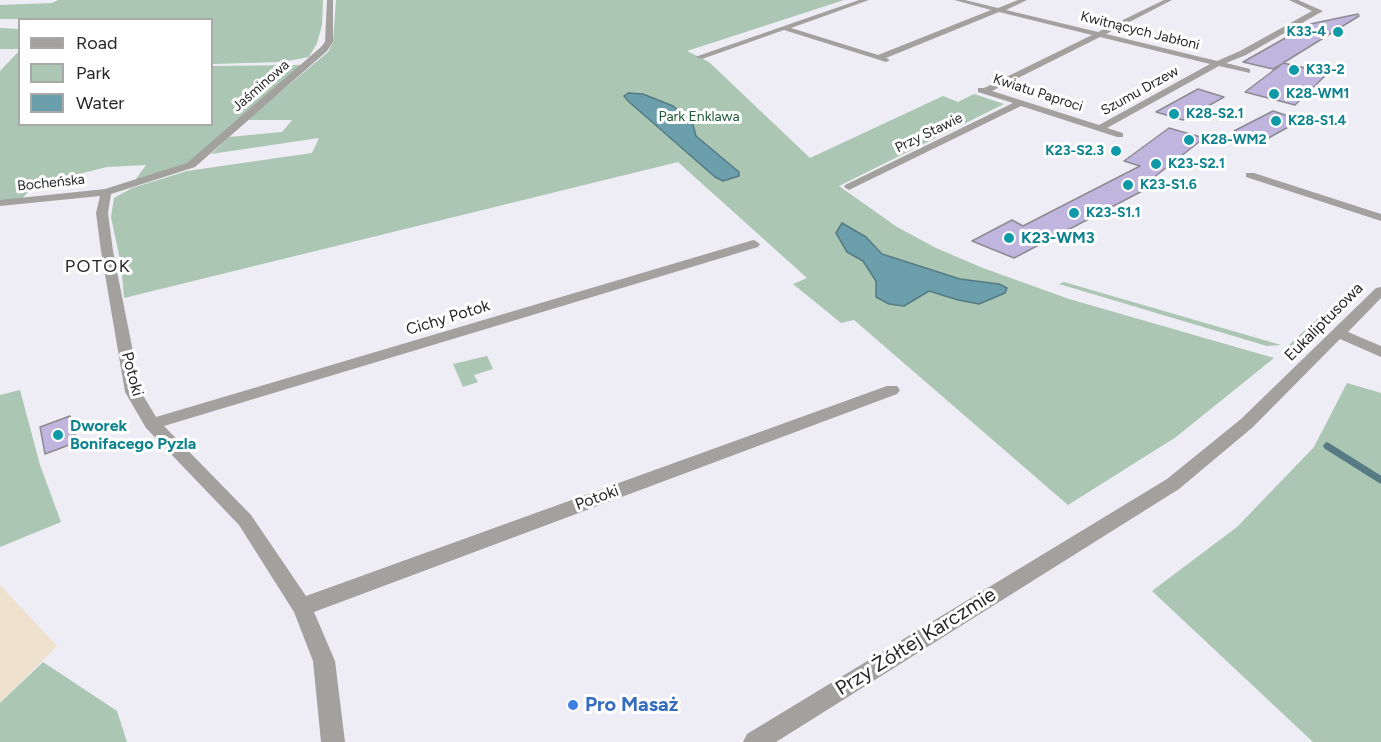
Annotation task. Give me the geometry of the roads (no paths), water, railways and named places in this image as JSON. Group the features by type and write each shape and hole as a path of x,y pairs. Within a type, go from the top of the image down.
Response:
{"street":[{"name":"Jaśminowa","path":"106,192 184,169 214,148 255,107 324,49 329,42 330,0"},
{"path":"699,57 866,0"},
{"name":"Kwitnących Jabłoni","path":"957,0 1247,71"},
{"path":"878,58 1024,0"},
{"path":"1099,35 1169,0"},
{"name":"Szumu Drzew","path":"1100,128 1319,11 1292,0"},
{"path":"784,28 892,62"},
{"name":"Kwiatu Paproci","path":"1099,35 983,91 1120,135"},
{"name":"Przy Stawie","path":"849,187 1020,103"},
{"path":"1250,175 1381,218"},
{"name":"Bocheńska","path":"0,203 106,192"},
{"name":"Potoki","path":"106,192 102,213 104,232 134,392 152,424 245,520 302,607 324,661 333,742"},
{"name":"Cichy Potok","path":"152,424 754,244"},
{"name":"Eukaliptusowa","path":"1077,542 1173,484 1247,423 1381,291"},
{"path":"1339,333 1381,352"},
{"name":"Potoki","path":"302,607 892,390"},
{"name":"Przy Żółtej Karczmie","path":"755,742 1077,542"}],"water":[{"path":"628,93 643,94 673,106 692,121 696,136 739,172 739,176 723,181 715,177 628,101 624,96"},
{"path":"842,223 866,237 882,254 960,279 999,284 1007,288 1005,293 979,304 929,291 904,306 889,304 876,297 876,281 863,261 847,252 836,233"}],"waterway":[{"path":"1327,446 1381,480"}],"place":[{"name":"K33-4","path":"1338,32"},
{"name":"K33-2","path":"1294,70"},
{"name":"K28-WM1","path":"1274,94"},
{"name":"K28-S2.1","path":"1174,114"},
{"name":"K28-S1.4","path":"1276,121"},
{"name":"K28-WM2","path":"1189,140"},
{"name":"K23-S2.3","path":"1116,151"},
{"name":"K23-S2.1","path":"1156,164"},
{"name":"K23-S1.6","path":"1128,185"},
{"name":"K23-S1.1","path":"1074,213"},
{"name":"K23-WM3","path":"1009,238"},
{"name":"Dworek Bonifacego Pyzla","path":"58,435"},
{"name":"Pro Masaż","path":"573,705"}],"district":[{"name":"POTOK","path":"98,267"}],"park label":[{"name":"Park Enklawa","path":"699,117"}]}
